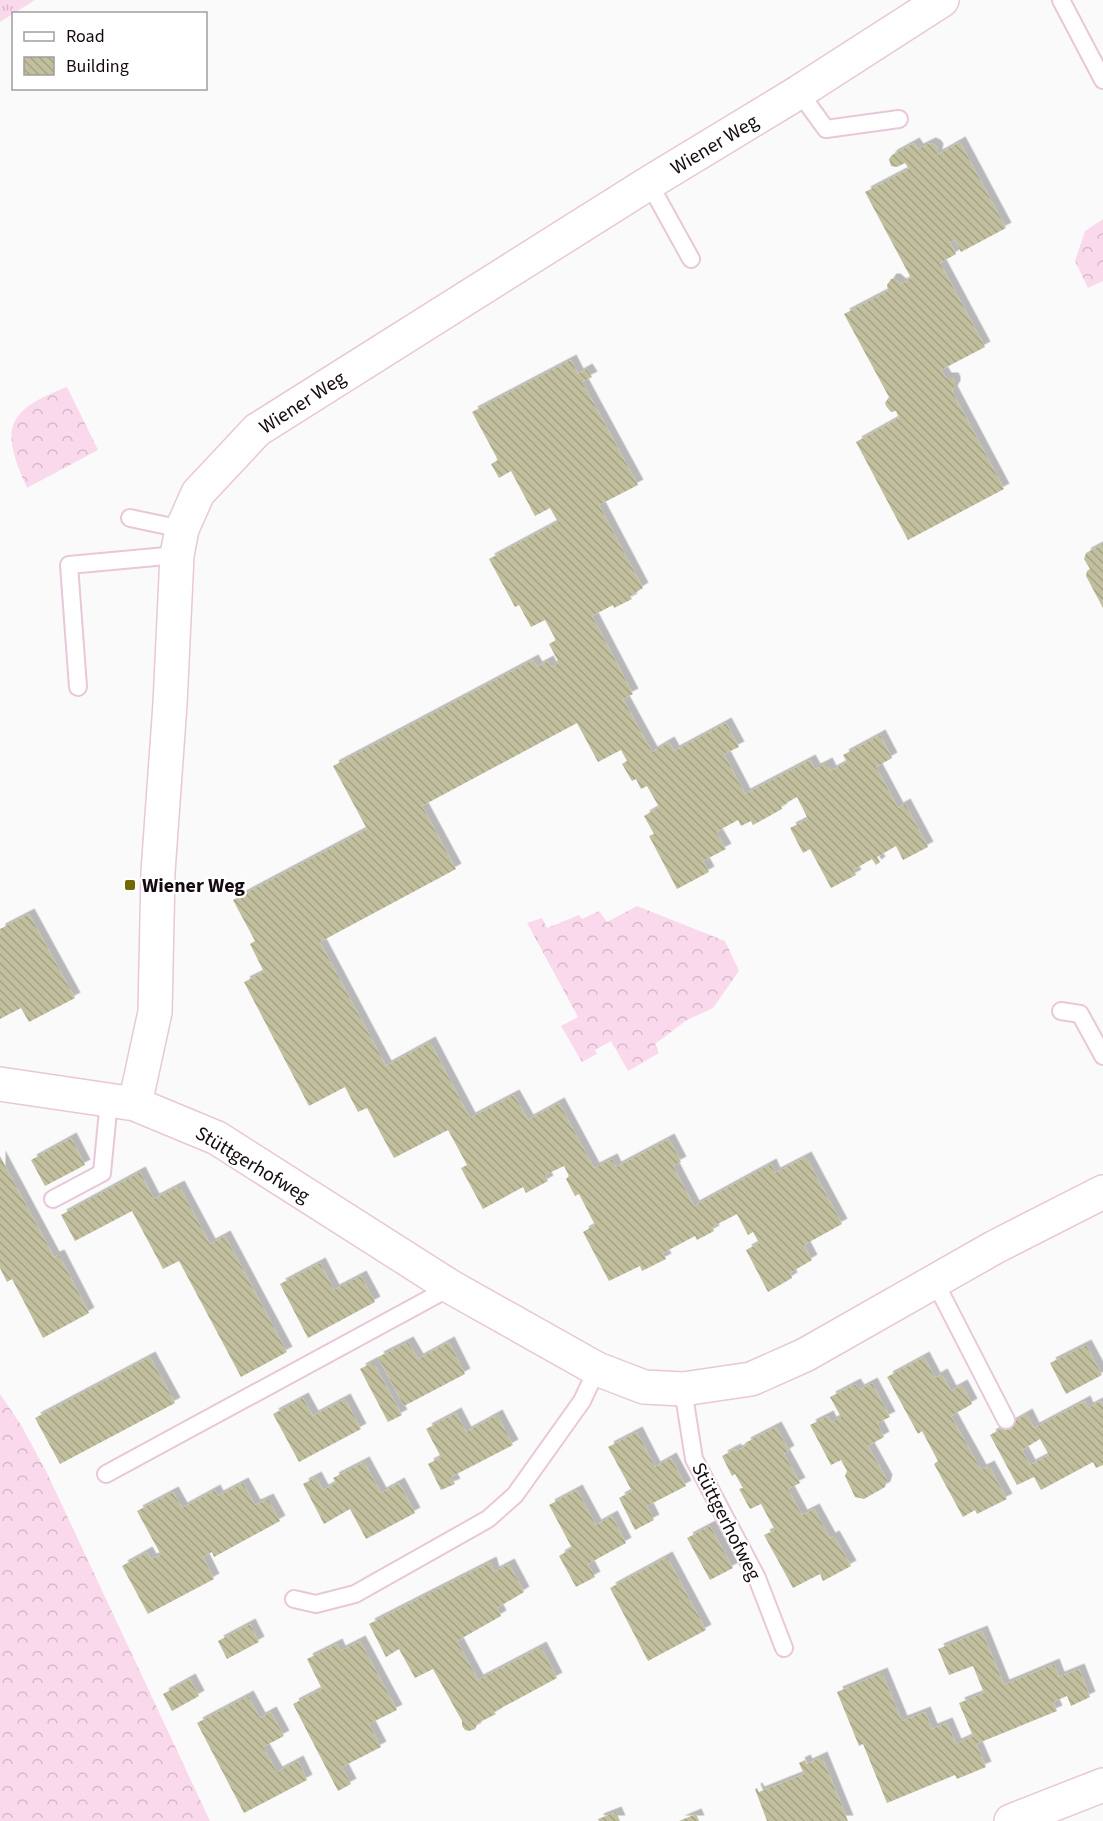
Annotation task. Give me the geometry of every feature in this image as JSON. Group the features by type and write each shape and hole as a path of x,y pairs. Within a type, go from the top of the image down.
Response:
{"street":[{"name":"Wiener Weg","path":"122,1102 154,1012 158,872 180,542 198,493 257,430 649,183 800,92 942,0"},
{"name":"Stüttgerhofweg","path":"0,1084 122,1102 217,1138 451,1287 597,1369 644,1387 683,1389 751,1379 805,1355 995,1247 1103,1192"},
{"path":"1011,1821 1090,1801"}],"lane":[{"path":"1061,0 1103,80"},
{"path":"800,92 826,129 899,119"},
{"path":"649,183 692,259"},
{"path":"130,518 180,542"},
{"path":"78,687 69,566 180,542"},
{"path":"1061,1011 1080,1014 1103,1056"},
{"path":"53,1199 102,1173 122,1102"},
{"path":"935,1282 1006,1420"},
{"path":"106,1474 451,1287"},
{"path":"294,1599 316,1604 355,1594 488,1519 515,1495 582,1401 597,1369"},
{"name":"Stüttgerhofweg","path":"683,1389 694,1459 757,1578 784,1648"}],"green space":[{"path":"0,0 35,0 16,12 12,12 12,14 0,22"},
{"path":"1103,219 1103,281 1088,288 1075,261 1085,231"},
{"path":"67,387 98,450 27,488 13,450 11,436 14,424 20,414 31,404"},
{"path":"637,906 725,941 739,971 713,1008 687,1020 655,1044 659,1053 628,1071 611,1041 595,1050 597,1054 582,1062 561,1026 578,1017 527,923 542,918 547,928 579,915 582,919 599,911 607,922"},
{"path":"0,1394 21,1425 47,1473 210,1821 0,1821"}],"building":[{"path":"960,142 1006,228 961,252 955,240 950,242 956,254 940,263 985,347 941,370 946,378 953,378 955,386 952,391 1004,489 908,540 856,442 899,418 896,411 891,412 886,406 885,403 889,397 844,314 888,291 887,285 891,279 901,284 911,278 865,192 909,169 905,163 897,167 891,166 889,159 914,143 918,149 930,143 935,145 938,149 937,155"},
{"path":"571,360 578,374 587,369 592,377 582,382 638,485 599,505 643,588 630,596 632,599 614,608 613,605 592,616 633,694 623,699 652,752 669,742 674,751 726,723 739,747 724,754 745,794 810,760 815,769 827,763 831,771 847,762 843,755 880,735 892,758 876,767 898,808 905,804 928,847 903,860 896,846 877,857 880,862 876,865 872,859 853,870 856,875 831,888 810,849 803,853 790,828 808,819 797,797 781,806 782,809 753,825 751,821 741,826 738,820 716,832 726,849 703,861 709,872 677,889 649,836 654,834 644,816 659,807 647,786 641,789 636,779 632,781 622,764 627,761 621,750 598,762 577,723 422,806 456,869 320,942 386,1066 430,1042 470,1118 514,1095 528,1120 559,1103 594,1168 612,1159 616,1167 669,1139 681,1162 673,1166 694,1206 771,1164 775,1173 806,1157 842,1224 804,1245 812,1260 790,1273 792,1278 768,1292 746,1250 759,1243 753,1232 748,1235 737,1214 712,1227 714,1231 697,1240 695,1236 663,1253 666,1259 642,1271 640,1266 609,1281 583,1232 595,1225 579,1194 575,1196 566,1179 569,1176 564,1166 545,1175 548,1181 526,1193 523,1187 483,1209 461,1168 467,1165 448,1130 394,1158 367,1108 358,1112 345,1087 309,1106 244,982 264,972 250,944 255,941 233,900 367,829 333,766 533,660 537,667 548,661 551,667 559,663 549,644 556,640 545,620 531,627 519,605 515,607 489,559 558,522 550,508 535,516 511,471 499,478 491,464 498,460 472,412"},
{"path":"1103,544 1103,608 1086,576 1090,569 1084,559 1086,553"},
{"path":"29,914 75,998 29,1022 21,1008 0,1019 0,929"},
{"path":"71,1138 85,1165 45,1186 31,1160"},
{"path":"0,1156 54,1257 59,1255 89,1313 43,1338 12,1279 7,1282 0,1268"},
{"path":"140,1172 154,1199 179,1186 210,1244 225,1236 287,1352 241,1377 179,1261 163,1269 132,1211 75,1241 61,1215"},
{"path":"320,1263 334,1290 361,1276 375,1302 308,1338 280,1284"},
{"path":"408,1342 418,1359 449,1342 465,1374 404,1406 378,1357"},
{"path":"1086,1345 1102,1375 1066,1394 1050,1363"},
{"path":"150,1357 175,1403 60,1464 35,1418"},
{"path":"924,1357 935,1378 942,1374 951,1391 962,1385 972,1404 951,1416 981,1470 989,1466 1007,1499 977,1514 975,1510 963,1517 934,1464 938,1461 922,1431 918,1434 887,1377"},
{"path":"373,1362 402,1415 388,1422 360,1369"},
{"path":"872,1383 890,1417 877,1423 884,1437 868,1446 887,1480 885,1487 864,1499 855,1497 845,1476 847,1471 841,1460 831,1465 810,1425 828,1416 831,1422 841,1417 830,1397 855,1384 859,1390"},
{"path":"303,1398 313,1416 345,1399 361,1429 299,1462 273,1414"},
{"path":"1085,1401 1088,1408 1101,1401 1103,1406 1103,1465 1096,1468 1093,1462 1041,1490 1034,1477 1017,1485 990,1435 1027,1414 1034,1428","holes":["1040,1439 1049,1455 1030,1465 1022,1450"]},
{"path":"456,1413 466,1432 497,1415 513,1445 451,1477 455,1484 441,1490 428,1464 441,1457 426,1429"},
{"path":"776,1427 789,1451 784,1454 800,1483 788,1489 802,1515 814,1509 830,1538 834,1536 851,1566 823,1581 820,1574 793,1588 764,1535 775,1530 761,1504 750,1509 739,1489 743,1488 735,1474 732,1476 722,1456 735,1449 737,1451 746,1446 745,1443"},
{"path":"637,1432 655,1467 671,1458 686,1486 647,1506 654,1520 635,1530 619,1498 632,1491 608,1447"},
{"path":"364,1462 381,1493 399,1483 415,1513 366,1539 350,1509 324,1524 303,1484 316,1477 323,1490 336,1483 333,1478"},
{"path":"243,1483 255,1505 268,1499 280,1521 214,1557 212,1552 203,1557 214,1579 148,1614 122,1566 147,1552 151,1559 161,1555 137,1511 173,1492 182,1508 215,1490 218,1496"},
{"path":"577,1490 596,1525 612,1516 626,1543 588,1564 595,1577 576,1587 559,1556 572,1548 549,1505"},
{"path":"710,1526 733,1568 710,1580 687,1538"},
{"path":"667,1557 706,1630 648,1661 610,1588"},
{"path":"491,1562 494,1572 509,1564 524,1592 497,1608 501,1616 457,1641 478,1680 541,1647 557,1678 494,1712 496,1714 478,1723 475,1729 469,1731 462,1726 462,1721 433,1669 415,1678 399,1649 386,1657 369,1624"},
{"path":"250,1624 259,1642 227,1659 218,1641"},
{"path":"982,1631 1004,1685 1054,1664 1059,1677 1079,1669 1090,1697 1071,1706 1067,1696 1053,1702 1057,1711 976,1744 986,1767 957,1779 955,1775 887,1803 863,1744 859,1746 837,1692 882,1673 902,1721 925,1712 932,1729 947,1723 956,1744 973,1736 959,1703 984,1693 973,1666 949,1675 938,1649"},
{"path":"360,1641 397,1710 369,1724 381,1747 342,1767 351,1784 338,1791 293,1704 322,1689 307,1659 337,1644 340,1651"},
{"path":"190,1679 199,1696 172,1711 163,1694"},
{"path":"248,1696 260,1718 271,1712 284,1736 263,1747 277,1772 298,1761 307,1780 244,1813 197,1723"},
{"path":"822,1757 848,1821 767,1821 755,1789 757,1788 759,1792 804,1774 799,1763 805,1760 807,1764"},
{"path":"616,1812 620,1821 599,1821 598,1819"},
{"path":"696,1814 699,1821 679,1821"}],"place":[{"name":"Wiener Weg","path":"130,885"}]}
